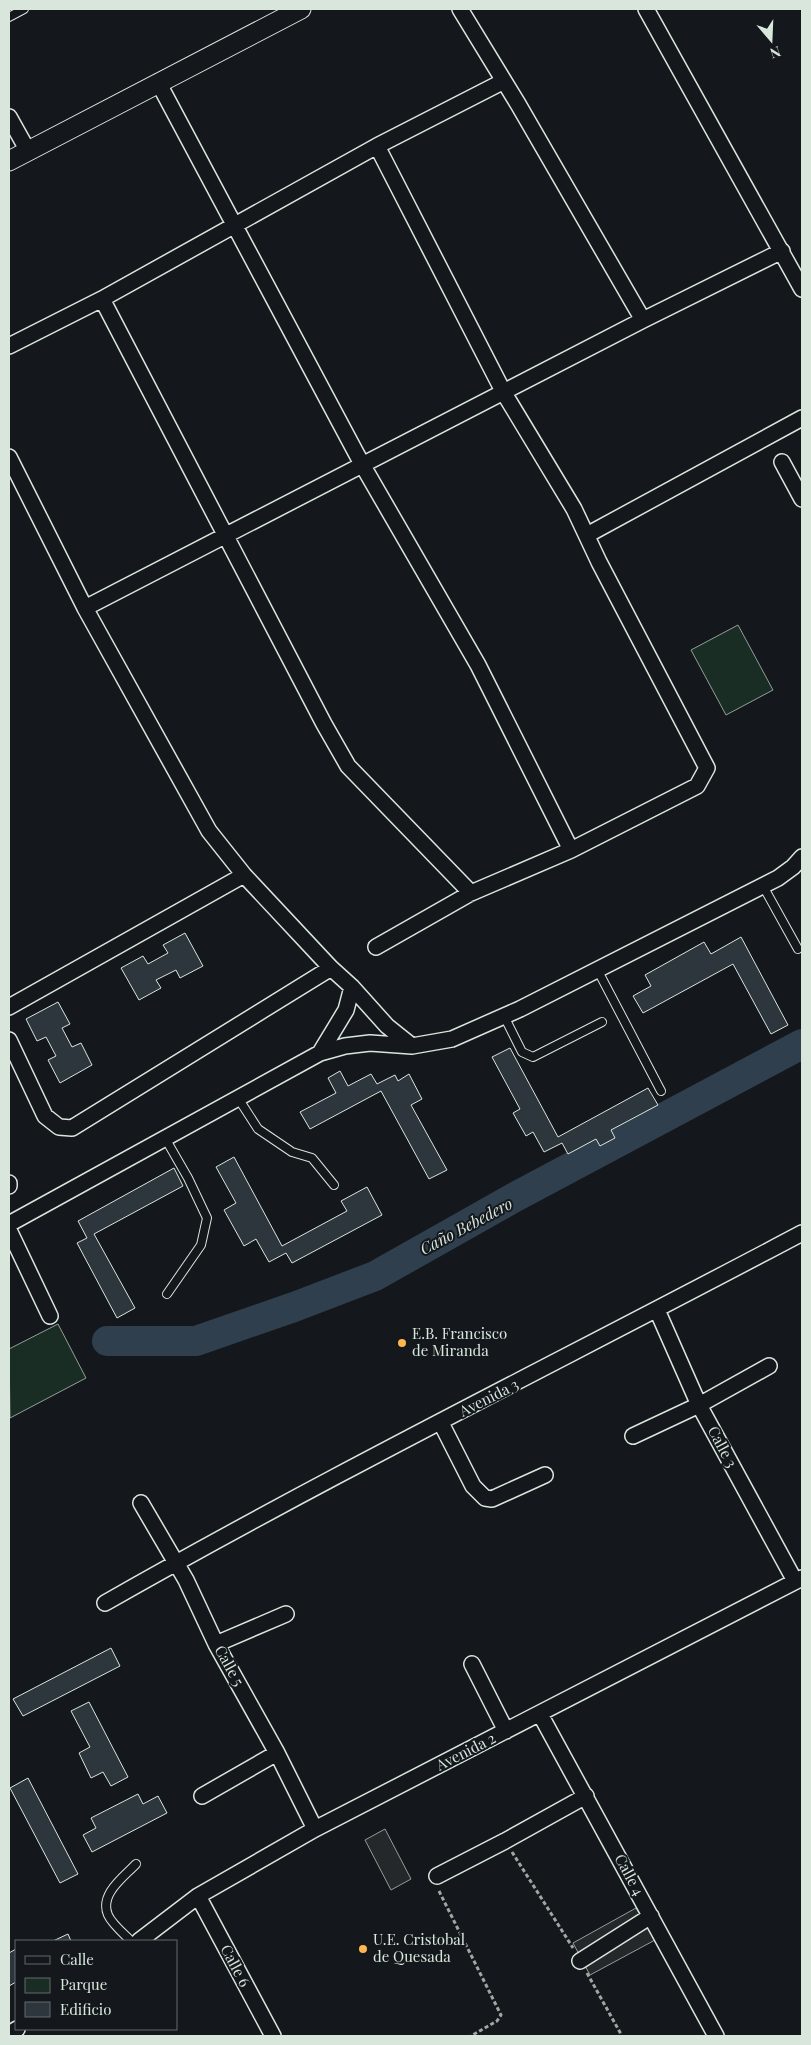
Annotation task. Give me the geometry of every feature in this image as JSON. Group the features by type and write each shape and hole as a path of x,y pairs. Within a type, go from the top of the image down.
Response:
{"street":[{"path":"9,161 301,9"},
{"path":"460,9 643,320"},
{"path":"646,9 802,289"},
{"path":"9,346 102,299 377,146 504,81"},
{"path":"158,82 363,466 478,665 571,850"},
{"path":"9,117 28,151"},
{"path":"376,947 471,893 571,850 696,786 707,768 599,562 574,509 504,393 377,146"},
{"path":"85,608 226,537 643,320 782,251"},
{"path":"102,299 324,724 348,766 471,893"},
{"path":"587,535 802,418"},
{"path":"9,457 85,608 209,831 244,876 331,968 352,987 387,1026 412,1046"},
{"path":"782,462 802,499"},
{"path":"9,1224 320,1053 345,1046 370,1043 412,1046 452,1039 504,1016 763,886 793,867 802,857"},
{"path":"9,1007 244,876"},
{"path":"9,1040 45,1116 59,1127 72,1128 331,968"},
{"path":"320,1053 346,1010 352,987"},
{"path":"9,1230 50,1316"},
{"name":"Avenida 3","path":"105,1603 176,1563 802,1233"},
{"name":"Calle 3","path":"657,1310 699,1405 799,1579"},
{"path":"633,1436 699,1405 769,1366"},
{"path":"441,1423 473,1486 485,1498 492,1499 545,1475"},
{"name":"Calle 5","path":"141,1503 176,1563 216,1644 277,1753 315,1829"},
{"name":"Avenida 2","path":"140,1940 198,1896 315,1829 799,1579"},
{"path":"216,1644 286,1614"},
{"path":"472,1664 506,1731"},
{"name":"Calle 4","path":"540,1714 716,2036"},
{"path":"202,1796 277,1753"},
{"path":"437,1876 586,1796"},
{"name":"Calle 6","path":"198,1896 272,2036"},
{"path":"580,1961 651,1916"}],"lane":[{"path":"9,17 24,9"},
{"path":"763,886 798,949"},
{"path":"597,969 661,1091"},
{"path":"504,1016 522,1052 533,1057 602,1022"},
{"path":"238,1098 258,1129 292,1152 312,1158 334,1185"},
{"path":"165,1138 188,1178 207,1218 201,1245 167,1294"},
{"path":"130,1940 108,1916 106,1904 108,1894 136,1864"}],"path":[{"path":"505,1841 580,1961 622,2036"},
{"path":"437,1876 439,1893 502,2015 497,2022 471,2036"}],"green space":[{"path":"738,625 773,690 726,715 691,650"},
{"path":"58,1324 86,1378 10,1418 9,1349"}],"shaded area":[{"path":"385,1829 411,1879 391,1890 365,1840"},
{"path":"636,1908 655,1940 590,1975 573,1943"}],"building":[{"path":"185,933 203,966 180,978 176,970 156,980 161,988 139,1000 121,968 143,956 148,964 168,953 163,945"},
{"path":"741,937 788,1025 771,1034 733,964 643,1013 633,996 651,986 645,975 704,942 711,954"},
{"path":"58,1002 70,1024 62,1028 72,1047 81,1043 92,1065 60,1083 48,1060 56,1056 46,1037 37,1041 26,1019"},
{"path":"510,1048 558,1137 648,1088 658,1105 611,1130 615,1138 600,1146 596,1139 568,1154 562,1143 544,1152 533,1132 526,1136 513,1113 520,1109 492,1057"},
{"path":"340,1071 348,1086 371,1074 377,1084 395,1075 398,1081 409,1074 422,1099 411,1105 447,1170 429,1179 381,1091 310,1129 300,1112 336,1093 328,1078"},
{"path":"234,1157 282,1246 347,1211 341,1201 367,1187 382,1215 292,1263 286,1253 269,1262 256,1239 244,1246 224,1210 236,1203 216,1167"},
{"path":"174,1168 183,1186 94,1234 135,1308 117,1318 77,1243 87,1238 78,1221"},
{"path":"111,1648 120,1666 23,1716 13,1699"},
{"path":"89,1702 128,1777 111,1786 103,1772 91,1778 79,1753 90,1747 71,1711"},
{"path":"28,1778 78,1874 60,1883 10,1788"},
{"path":"138,1794 143,1804 158,1796 167,1813 92,1852 83,1835 96,1828 91,1818"},
{"path":"68,1934 71,1940 55,1940"},
{"path":"15,1950 15,1983 9,1986 9,1953"}],"waterway":[{"name":"Caño Bebedero","path":"107,1341 196,1341 375,1276 515,1197 802,1044"}],"place":[{"name":"E.B. Francisco de Miranda","path":"402,1343"},
{"name":"U.E. Cristobal de Quesada","path":"363,1949"}]}
